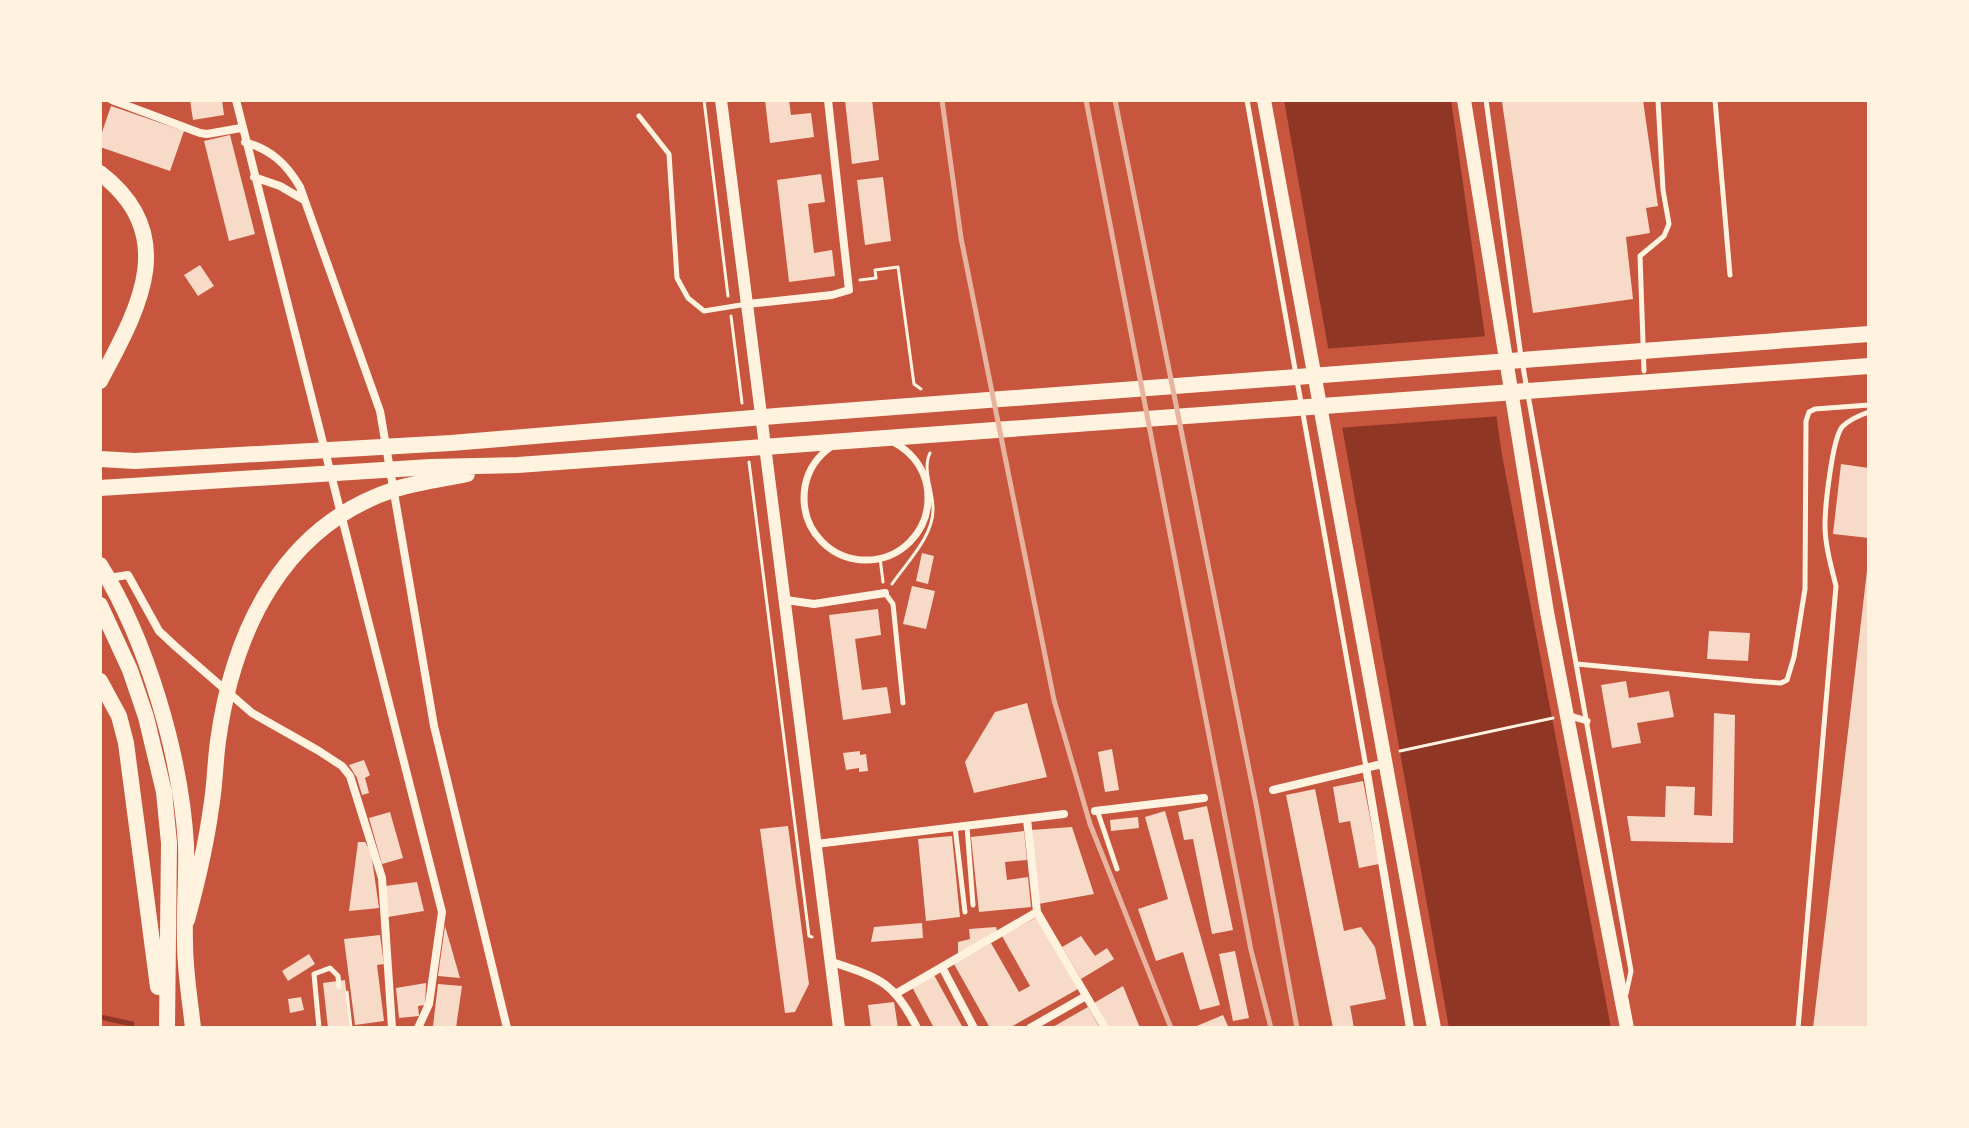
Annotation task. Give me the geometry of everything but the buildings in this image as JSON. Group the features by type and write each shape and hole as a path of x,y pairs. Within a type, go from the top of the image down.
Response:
{"highway":[{"path":"100,173 115,186 132,209 142,235 146,263 138,306 100,381"},
{"path":"100,459 135,461 451,443 1869,334"},
{"path":"100,488 430,467 518,465 1869,366"},
{"path":"187,920 198,882 219,738 237,657 251,618 287,562 315,533 352,508 396,489 518,465"},
{"path":"100,565 106,584 136,639 173,750 186,842 185,942 193,1028"},
{"path":"100,605 122,650 142,705 164,792 169,843 165,1028"},
{"path":"100,681 119,716 126,743 165,1028"}],"main road":[{"path":"721,100 839,1028"},
{"path":"1264,100 1391,758 1434,1028"},
{"path":"1464,100 1561,716 1627,1028"}],"street":[{"path":"112,100 200,133 241,128"},
{"path":"236,100 442,912 429,1004 418,1028"},
{"path":"747,304 832,295 849,290 828,100"},
{"path":"245,142 261,147 280,160 300,187 380,411 434,726 507,1028"},
{"path":"254,177 280,186 306,202"},
{"path":"867,436 904,449 917,463 926,480 928,499 925,519 916,536 902,549 880,558 865,561 846,557 829,548 815,534 806,517 804,498 807,478 823,454 848,439 867,436"},
{"path":"106,584 128,575 159,631 175,646 252,713 331,759 350,776 382,878 392,1028"},
{"path":"786,600 814,604 885,593"},
{"path":"1561,716 1587,721"},
{"path":"1273,790 1391,758"},
{"path":"1366,767 1410,1028"},
{"path":"1096,811 1204,798"},
{"path":"816,844 1064,814"},
{"path":"1027,819 1037,912 1105,1028"},
{"path":"897,993 1037,912"},
{"path":"832,962 876,976 897,993 917,1028"},
{"path":"942,967 974,1028"},
{"path":"1030,1028 1086,996"}],"lane":[{"path":"1247,100 1366,767"},
{"path":"1486,100 1520,350 1631,971 1623,1007"},
{"path":"1644,371 1640,256 1664,236 1669,224 1663,190 1658,100"},
{"path":"1715,100 1730,275"},
{"path":"639,116 669,154 677,278 688,298 704,311 747,304"},
{"path":"1577,664 1781,683 1790,676 1805,589 1806,421 1809,412 1815,409 1869,405"},
{"path":"1798,1028 1836,586 1829,561 1825,524 1834,450 1841,429 1869,412"},
{"path":"885,593 893,604 903,703"},
{"path":"1096,811 1117,869"},
{"path":"967,826 973,905"},
{"path":"955,827 965,912"},
{"path":"319,1028 314,974 324,968 334,971 339,987"}],"path":[{"path":"704,100 744,417"},
{"path":"747,448 809,936 829,947"},
{"path":"880,558 885,593"},
{"path":"1391,758 1561,716"},
{"path":"346,981 351,1028"}],"shaded area":[{"path":"1284,100 1451,100 1502,455 1611,1028 1449,1028"}],"pier":[{"path":"1489,336 1501,416 1337,428 1323,349"}],"waterway":[{"path":"100,1017 132,1024"}],"railway":[{"path":"942,100 961,238 1054,700 1090,824 1171,1028"},
{"path":"1086,100 1251,950 1271,1028"},
{"path":"1115,100 1257,809 1297,1028"}]}
